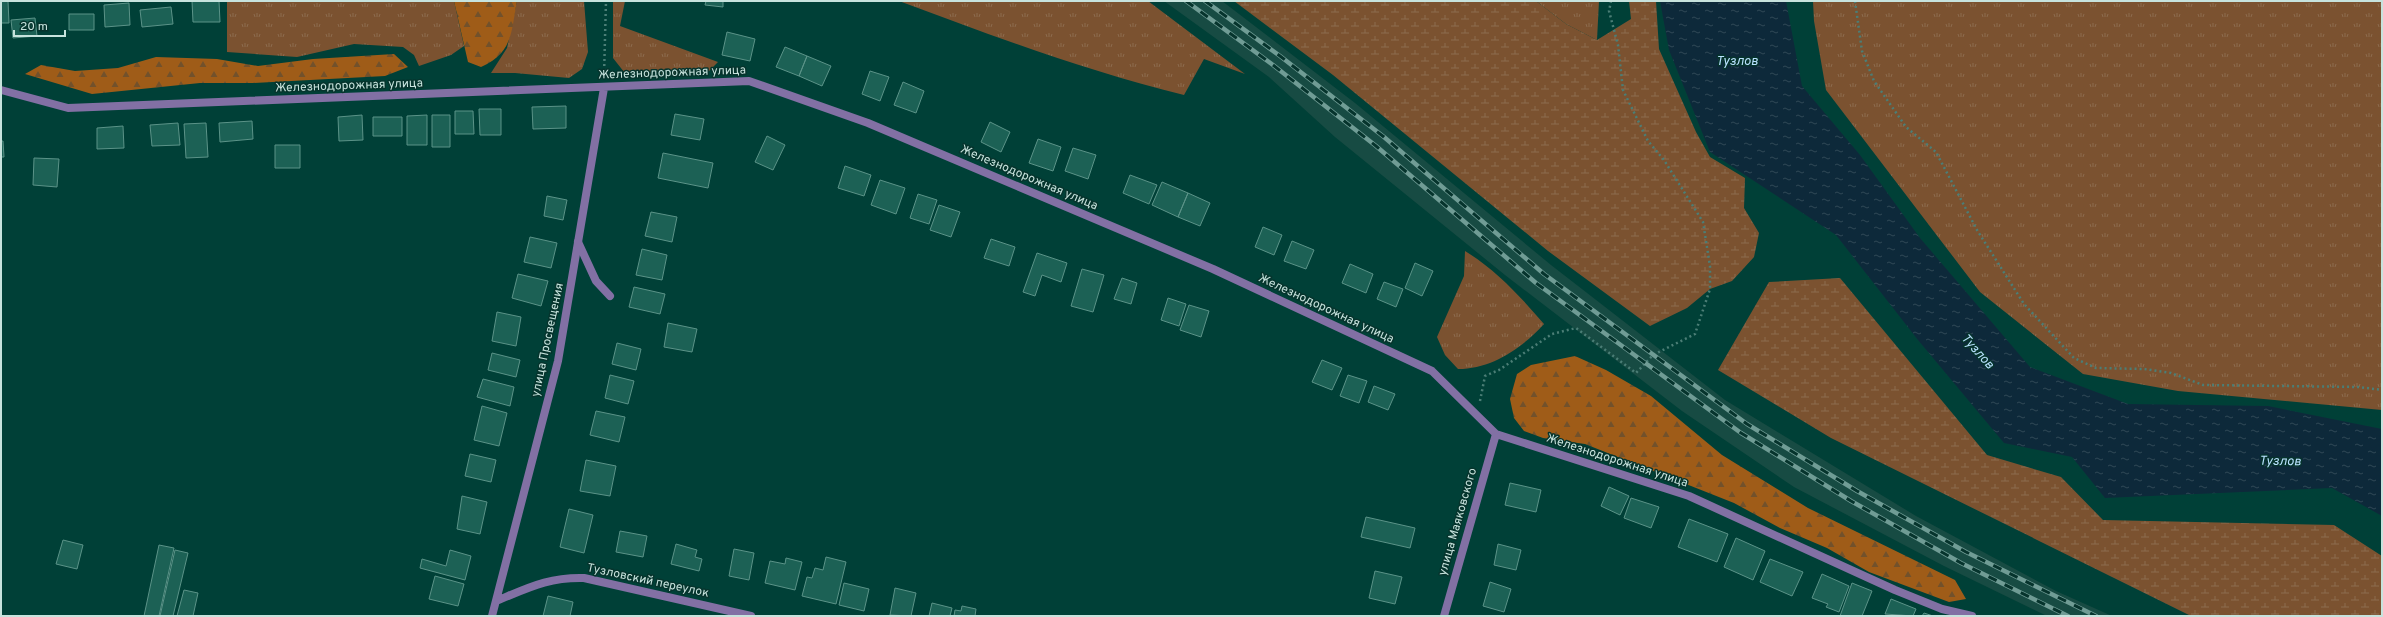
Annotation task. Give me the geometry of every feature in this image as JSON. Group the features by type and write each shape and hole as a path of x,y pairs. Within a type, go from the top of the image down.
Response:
{"street":[{"name":"Железнодорожная улица","path":"1,90 68,108 604,88 750,81 868,123 1213,269 1432,371 1496,434 1689,496 1942,610 1972,616"},
{"name":"улица Просвещения","path":"492,616 558,362 604,88"},
{"path":"578,242 596,281 610,296"},
{"name":"улица Маяковского","path":"1444,616 1496,434"},
{"name":"Тузловский переулок","path":"496,601 541,582 562,578 584,578 751,616"}],"path":[{"path":"604,88 606,1"},
{"path":"1474,413 1480,401 1485,376 1499,370 1552,334 1576,328 1636,374 1653,355 1695,334 1710,289 1710,266 1703,222 1664,160 1648,141 1623,90 1618,45 1610,11 1611,1"},
{"path":"1855,1 1862,51 1874,81 1906,127 1936,152 1977,230 2024,304 2074,358 2096,368 2144,369 2171,372 2203,385 2359,387 2382,390"}],"shaded area":[{"path":"1164,1 1222,1 1355,103 1551,265 1725,400 1916,516 2056,591 2112,616 2047,616 1944,566 1794,487 1682,411 1505,275 1335,137 1269,77"}],"green space":[{"path":"227,1 454,1 464,46 451,55 419,66 414,55 403,47 354,44 297,57 227,52"},
{"path":"454,1 517,1 509,40 505,48 499,55 481,67 468,62"},
{"path":"517,1 584,1 588,52 582,69 569,78 515,73 491,73 507,48"},
{"path":"613,1 625,1 620,26 718,62 706,74 628,77 613,58"},
{"path":"899,1 1148,1 1245,74 1204,59 1184,95 1147,86 1076,64"},
{"path":"1234,1 1536,1 1566,24 1597,40 1631,19 1629,1 1656,1 1659,49 1696,132 1710,157 1745,178 1744,208 1759,233 1754,257 1732,281 1710,289 1687,308 1650,326 1548,251 1333,75"},
{"path":"1536,1 1599,1 1597,40 1566,24"},
{"path":"1813,1 2382,1 2382,410 2178,391 2083,374 1980,292 1826,90 1814,21"},
{"path":"394,54 408,67 385,76 252,83 200,83 92,94 25,74 41,65 75,71 118,68 156,57 217,59 258,66 313,59"},
{"path":"1465,251 1487,266 1507,284 1544,324 1526,341 1506,356 1483,365 1458,369 1445,355 1437,337 1464,276"},
{"path":"1840,278 1987,455 2061,477 2103,520 2334,525 2382,556 2382,616 2191,616 1831,438 1718,370 1769,282"},
{"path":"1575,356 1606,370 1651,396 1722,455 1808,508 1955,580 1966,599 1949,602 1869,572 1827,548 1780,528 1734,503 1585,444 1543,438 1524,431 1514,418 1510,399 1517,374 1531,365"}],"water":[{"name":"Тузлов","path":"1660,1 1786,1 1802,86 1860,155 1920,238 2030,367 2128,404 2268,406 2382,429 2382,516 2332,488 2105,498 2072,457 2004,443 1918,340 1836,235 1710,152 1669,50"}],"building":[{"path":"1,1 8,1 9,23 1,23"},
{"path":"192,1 219,1 220,22 193,22"},
{"path":"706,1 723,1 723,7 705,5"},
{"path":"129,3 130,25 105,27 104,5"},
{"path":"171,7 173,24 142,27 140,10"},
{"path":"69,14 94,14 94,30 69,30"},
{"path":"35,18 37,36 13,38 11,20"},
{"path":"727,32 755,39 750,61 722,55"},
{"path":"785,47 807,56 799,76 776,67"},
{"path":"807,56 831,66 822,86 799,76"},
{"path":"870,71 889,77 880,101 862,94"},
{"path":"903,82 924,91 916,113 894,105"},
{"path":"566,106 566,128 533,129 532,107"},
{"path":"479,109 501,109 501,135 480,135"},
{"path":"455,111 473,111 474,134 455,134"},
{"path":"675,114 704,119 700,140 671,135"},
{"path":"362,115 363,140 339,141 338,117"},
{"path":"427,115 427,145 407,145 407,116"},
{"path":"432,115 450,115 450,147 432,147"},
{"path":"373,117 402,117 402,136 373,136"},
{"path":"252,121 253,139 220,142 219,123"},
{"path":"990,122 1010,132 1001,152 981,142"},
{"path":"178,123 180,145 152,146 150,125"},
{"path":"206,123 208,157 186,158 184,124"},
{"path":"123,126 124,148 97,149 97,128"},
{"path":"767,136 785,145 773,170 755,162"},
{"path":"1038,139 1061,147 1053,171 1029,163"},
{"path":"1,141 3,141 4,157 1,157"},
{"path":"275,145 300,145 300,168 275,168"},
{"path":"1073,148 1096,155 1088,179 1065,171"},
{"path":"663,153 713,163 708,188 658,178"},
{"path":"34,158 59,159 57,187 33,185"},
{"path":"845,166 871,175 864,196 838,188"},
{"path":"1130,175 1157,185 1149,204 1123,193"},
{"path":"880,180 905,188 896,214 871,205"},
{"path":"1162,182 1188,193 1178,217 1152,205"},
{"path":"1188,193 1210,203 1200,226 1178,217"},
{"path":"918,194 937,200 929,224 910,218"},
{"path":"547,196 567,200 563,220 544,216"},
{"path":"939,205 960,212 951,237 930,230"},
{"path":"651,212 677,217 672,242 645,236"},
{"path":"1263,227 1282,235 1274,255 1255,247"},
{"path":"530,237 557,243 551,268 524,262"},
{"path":"991,239 1015,247 1009,266 984,258"},
{"path":"1292,241 1314,250 1306,269 1284,261"},
{"path":"642,249 667,255 662,280 636,275"},
{"path":"1037,253 1067,263 1061,282 1042,275 1035,296 1023,292"},
{"path":"1415,263 1433,271 1422,296 1405,288"},
{"path":"1350,264 1373,274 1366,293 1342,283"},
{"path":"1082,269 1104,275 1093,312 1071,306"},
{"path":"518,274 548,281 541,306 512,298"},
{"path":"1122,278 1137,283 1131,304 1114,299"},
{"path":"1384,282 1403,289 1396,307 1377,299"},
{"path":"634,287 665,294 660,314 629,307"},
{"path":"1168,298 1186,304 1179,326 1161,320"},
{"path":"1189,305 1209,311 1201,337 1180,330"},
{"path":"497,312 521,317 516,346 492,341"},
{"path":"668,323 697,329 692,352 664,347"},
{"path":"617,343 641,349 636,370 612,364"},
{"path":"492,353 520,360 516,377 488,370"},
{"path":"1322,360 1342,368 1332,390 1312,382"},
{"path":"610,375 634,381 628,404 605,398"},
{"path":"1348,375 1367,381 1359,403 1340,396"},
{"path":"483,379 514,387 510,406 477,397"},
{"path":"1374,386 1395,394 1388,410 1368,402"},
{"path":"482,406 507,413 499,446 474,440"},
{"path":"596,411 625,417 619,442 590,435"},
{"path":"470,454 496,460 491,482 465,476"},
{"path":"586,460 616,466 610,496 580,491"},
{"path":"1510,483 1541,490 1536,512 1505,505"},
{"path":"1609,487 1629,496 1620,515 1601,506"},
{"path":"462,496 487,502 480,534 457,529"},
{"path":"1631,498 1659,507 1651,528 1624,518"},
{"path":"569,509 593,515 584,553 560,547"},
{"path":"1366,517 1415,528 1410,548 1361,537"},
{"path":"1689,519 1728,534 1717,562 1678,547"},
{"path":"620,531 647,536 643,557 616,552"},
{"path":"1736,538 1765,551 1753,580 1724,567"},
{"path":"63,540 83,545 77,569 56,564"},
{"path":"676,544 697,550 695,557 702,559 699,571 671,564"},
{"path":"1498,544 1521,550 1516,570 1494,565"},
{"path":"159,545 174,548 159,616 144,616"},
{"path":"734,549 754,553 749,580 729,576"},
{"path":"175,550 188,553 173,616 160,616"},
{"path":"450,550 471,556 465,580 420,568 422,559 446,566"},
{"path":"826,557 846,562 836,604 802,596 807,577 812,578 815,568 823,570"},
{"path":"786,558 802,562 795,590 765,583 770,561 785,564"},
{"path":"1770,559 1803,572 1792,596 1760,582"},
{"path":"1375,571 1402,577 1395,604 1369,598"},
{"path":"1822,574 1849,586 1839,612 1826,607 1828,604 1812,598"},
{"path":"435,576 464,584 458,606 429,599"},
{"path":"1490,582 1511,589 1504,612 1483,606"},
{"path":"844,583 869,589 864,611 839,605"},
{"path":"1852,583 1872,591 1862,616 1840,616"},
{"path":"895,588 916,593 911,616 890,615"},
{"path":"184,590 198,593 193,616 177,616"},
{"path":"548,596 573,602 570,616 543,616"},
{"path":"1891,599 1916,609 1913,616 1885,614"},
{"path":"932,603 952,608 950,616 929,616"},
{"path":"962,606 976,609 975,616 954,616 955,610 961,611"},
{"path":"1924,613 1933,616 1922,616"}],"railway":[{"path":"1186,1 1273,65 1376,146 1536,283 1741,433 1851,501 1961,563 2068,616"},
{"path":"1205,1 1280,56 1384,137 1544,274 1747,424 1857,491 1966,552 2096,616"}]}
